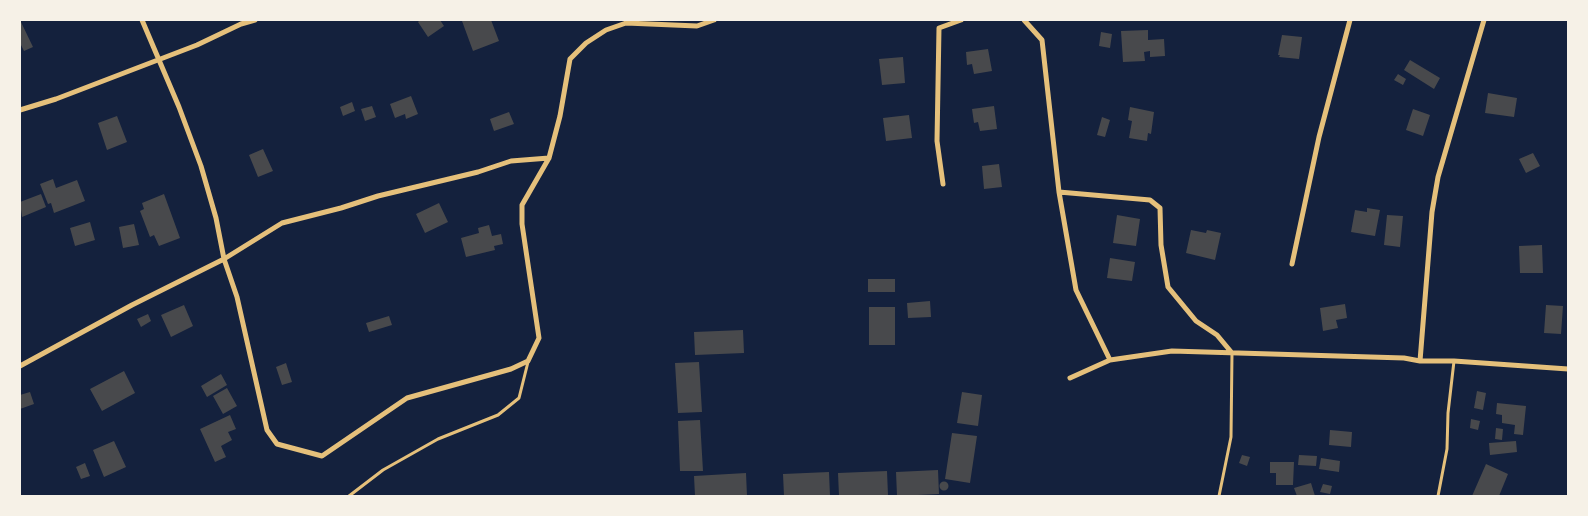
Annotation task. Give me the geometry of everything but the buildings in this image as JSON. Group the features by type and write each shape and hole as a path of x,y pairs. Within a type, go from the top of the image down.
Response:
{"street":[{"path":"142,20 201,166 216,218 224,259 237,297 267,430 277,444 322,456 407,398 512,369 528,361 539,338 522,224 522,205 549,158 560,116 570,59 586,43 606,30 626,23 697,26 714,20"},
{"path":"20,110 56,99 158,58 197,45 240,24 255,20"},
{"path":"943,184 937,141 939,28 961,20"},
{"path":"1024,20 1042,40 1059,192 1076,290 1110,360"},
{"path":"1292,264 1319,137 1350,20"},
{"path":"1420,361 1432,212 1438,177 1484,20"},
{"path":"20,366 132,304 224,259 282,222 478,172 511,161 549,158"},
{"path":"1059,192 1150,200 1160,208 1161,245 1168,287 1196,321 1217,335 1232,353"},
{"path":"1070,378 1110,360 1172,351 1404,358 1420,361 1454,361 1568,369"}],"lane":[{"path":"1219,496 1231,437 1232,353"},
{"path":"349,496 383,470 438,438 498,415 519,398 528,361"},
{"path":"1438,496 1446,449 1454,361"}]}
